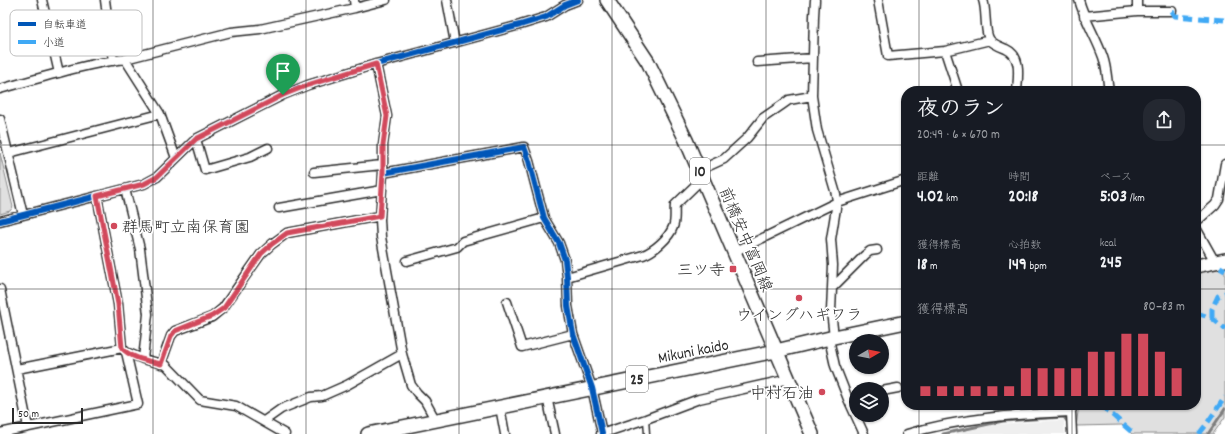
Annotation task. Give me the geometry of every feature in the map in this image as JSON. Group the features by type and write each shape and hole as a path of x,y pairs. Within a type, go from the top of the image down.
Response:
{"main road":[{"name":"前橋安中富岡線","path":"607,0 648,62 686,140 812,434"},
{"path":"1201,265 1220,261"},
{"name":"Mikuni kaido","path":"368,434 776,351 901,323"}],"street":[{"path":"42,0 44,10"},
{"path":"104,0 105,10"},
{"path":"142,55 231,32 260,29 354,4 386,0"},
{"path":"447,0 455,43"},
{"path":"0,221 144,184 157,177 196,139 283,95 308,85 376,64 546,17 565,3 578,0"},
{"path":"815,0 812,96 817,130 837,202 831,239 833,265 831,311 832,338 836,366 847,398 864,434"},
{"path":"878,0 888,56 945,51 990,40 1012,51 1016,56 1019,75 1018,86"},
{"path":"983,0 990,40"},
{"path":"1079,0 1084,16 1103,57 1108,86"},
{"path":"1137,0 1137,11"},
{"path":"1084,16 1137,11 1172,11"},
{"path":"945,51 956,86"},
{"path":"55,56 59,73"},
{"path":"112,56 113,61"},
{"path":"0,89 59,73 137,56"},
{"path":"757,62 813,58"},
{"path":"125,59 160,114 176,158"},
{"path":"376,64 387,116 383,145 380,216 381,237 402,354 411,385 425,401 436,421"},
{"path":"568,277 652,252 669,235 674,226 675,205 701,174 724,159 747,138 763,118 789,100 812,96"},
{"path":"9,154 160,114"},
{"path":"0,119 23,215"},
{"path":"196,139 205,170 250,157 268,148"},
{"path":"314,172 382,169 524,147 544,218 559,243 565,260 568,277 568,306 573,334 592,388 602,434 699,399 789,379"},
{"path":"1201,218 1215,205 1219,199 1225,164"},
{"path":"734,252 837,202 901,182"},
{"path":"125,189 140,249 148,314 143,359"},
{"path":"279,208 382,190"},
{"path":"0,433 138,404 124,350 118,304 97,196"},
{"path":"161,364 171,336 175,331 212,316 224,308 261,254 287,233 380,216"},
{"path":"407,261 457,248 464,241 544,218"},
{"path":"1201,235 1220,261"},
{"path":"832,288 865,255 870,251 877,250"},
{"path":"0,289 3,317 17,369 28,427"},
{"path":"507,302 522,347 573,334"},
{"path":"17,369 124,350 143,359 166,365 200,400 236,406 285,434"},
{"path":"264,421 281,409 310,397 322,396 347,385 402,354"},
{"path":"889,390 898,388"},
{"path":"547,397 556,434"},
{"path":"500,407 505,434"},
{"path":"907,434 926,428 959,422 1055,410"},
{"path":"1072,410 1072,434"}],"lane":[{"path":"646,419 647,434"}],"shaded area":[{"path":"0,153 13,207 10,211 0,214"},
{"path":"1225,265 1225,417 1213,434 1132,434 1122,425 1076,426 1078,410 1201,410 1201,270"},
{"path":"1064,420 1065,434 952,434 999,424"}],"waterway":[{"path":"1208,434 1225,409"},
{"path":"943,434 1003,421 1064,417 1070,425"}],"marked path":[{"path":"1172,11 1175,16 1225,20"},
{"path":"1220,267 1225,270"},
{"path":"1212,318 1212,309 1218,296 1225,293"},
{"path":"1201,315 1212,318 1225,329"},
{"path":"1199,434 1225,397"},
{"path":"1107,410 1134,434"}],"cycle path":[{"path":"0,221 144,184 157,177 196,139 283,95 308,85 376,64 546,17 565,5 578,0"},
{"path":"383,173 524,147 544,218 559,243 565,260 568,306 573,334 592,388 602,433"}],"place":[{"name":"群馬町立南保育園","path":"114,226"},
{"name":"三ツ寺","path":"733,269"},
{"name":"ウイングハギワラ","path":"799,298"},
{"name":"中村石油","path":"822,392"}],"route":[{"path":"376,64 387,116 383,145 380,216 287,233 261,254 224,308 200,322 175,331 171,336 161,364 126,352 122,348 118,304 97,196 144,184 157,177 196,139 283,95 308,85 376,64"}]}
